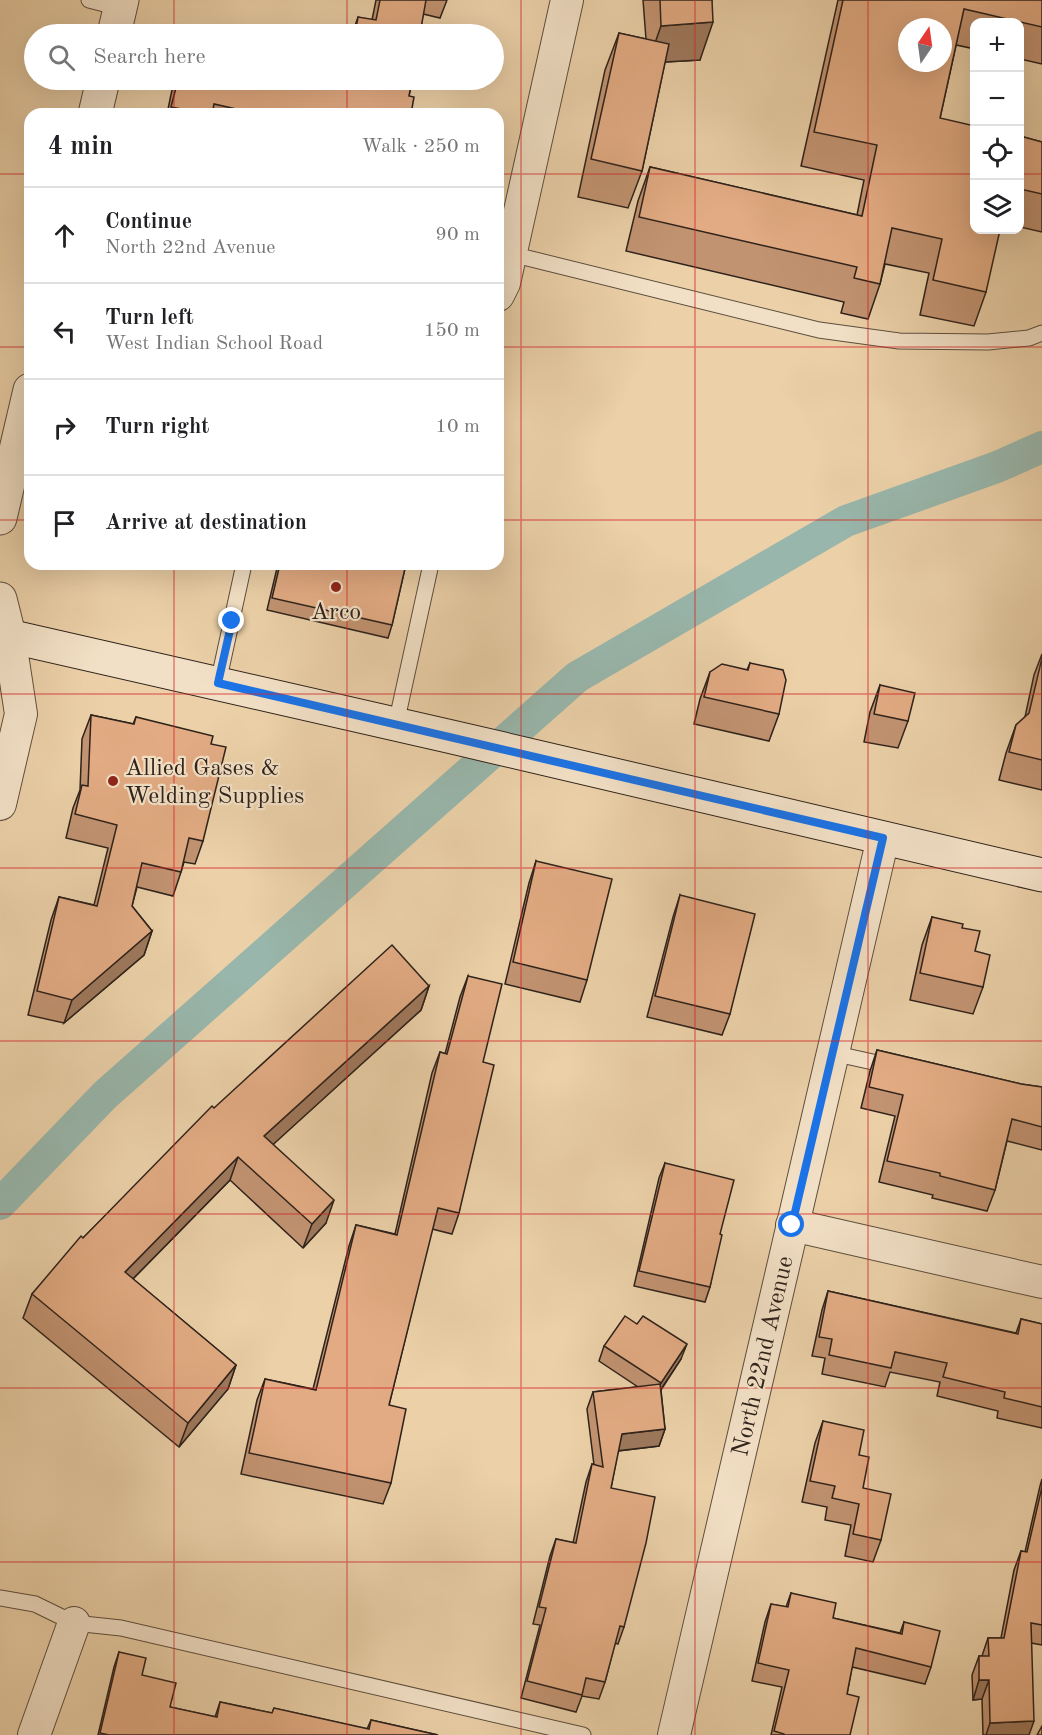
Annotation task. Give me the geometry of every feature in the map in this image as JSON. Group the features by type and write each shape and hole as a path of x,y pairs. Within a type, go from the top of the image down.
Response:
{"main road":[{"path":"96,108 101,90"},
{"path":"0,518 24,416"},
{"path":"0,599 4,634 1042,875"}],"street":[{"path":"504,283 567,0"},
{"path":"0,804 21,714 4,634"},
{"name":"North 22nd Avenue","path":"674,1735 883,838"},
{"path":"792,1225 1042,1282"},
{"path":"34,1735 74,1623"}],"lane":[{"path":"511,254 819,330 900,341 944,342 988,342 1029,338 1042,333"},
{"path":"218,683 243,570"},
{"path":"396,724 430,570"},
{"path":"832,1053 902,1069"},
{"path":"0,1598 35,1604 74,1623 121,1628 583,1735"}],"building":[{"path":"380,0 426,0 422,24 357,24 358,17 376,20"},
{"path":"660,0 712,0 713,22 661,26"},
{"path":"843,0 1042,0 1042,27 1024,23 1024,18 1003,18 964,9 952,64 952,18 898,18 898,72 950,72 940,118 970,125 970,234 999,234 986,292 933,280 942,239 892,228 880,284 854,278 857,267 639,217 650,167 862,216 877,145 814,132"},
{"path":"619,33 669,44 642,171 591,159"},
{"path":"175,90 410,90 409,96 414,97 412,108 232,108 214,104 213,108 171,107"},
{"path":"1024,137 1042,142 1042,194 1024,190"},
{"name":"Arco","path":"279,570 405,570 392,625 272,598"},
{"path":"1042,658 1042,760 1009,752 1016,725 1029,713"},
{"path":"750,663 783,670 786,680 779,714 704,697 710,672 722,664 748,670"},
{"path":"880,685 915,693 908,721 874,714"},
{"path":"91,715 134,724 136,717 213,736 211,744 226,747 203,841 189,838 181,872 142,863 132,906 152,931 72,1000 37,991 59,897 97,906 117,825 75,814 82,785 88,786"},
{"path":"536,861 612,879 587,980 513,962"},
{"path":"680,895 755,914 730,1014 655,996"},
{"path":"932,917 963,924 962,928 980,931 975,951 990,955 983,987 920,973"},
{"path":"392,945 429,986 264,1136 334,1200 312,1224 238,1157 125,1272 236,1365 188,1423 32,1294 81,1236 83,1238 212,1106 214,1108"},
{"path":"468,976 502,984 483,1062 494,1065 459,1213 438,1208 389,1405 406,1409 391,1483 249,1453 265,1379 316,1390 356,1225 397,1235 440,1052 447,1054"},
{"path":"877,1050 1042,1087 1042,1127 1012,1119 995,1190 940,1176 940,1173 887,1161 903,1095 869,1087"},
{"path":"665,1163 734,1180 720,1234 722,1235 710,1287 639,1271"},
{"path":"828,1291 1018,1334 1021,1319 1042,1324 1042,1407 1004,1398 1005,1392 943,1377 947,1363 895,1352 891,1368 829,1355 832,1339 819,1337"},
{"path":"625,1316 637,1324 643,1316 687,1344 661,1383 604,1346"},
{"path":"660,1384 665,1429 622,1434 611,1488 655,1497 646,1543 624,1627 620,1626 605,1682 586,1678 582,1695 527,1681 546,1608 539,1607 556,1539 576,1543 592,1464 603,1467 593,1392"},
{"path":"823,1421 864,1430 859,1455 869,1457 863,1488 891,1494 881,1540 853,1534 859,1504 832,1498 835,1486 810,1481"},
{"path":"1042,1487 1042,1625 1031,1623 1034,1721 990,1723 989,1680 979,1680 979,1656 989,1656 988,1638 1004,1638 1021,1551 1027,1552"},
{"path":"791,1593 836,1603 833,1618 902,1634 904,1622 940,1631 931,1667 856,1648 847,1694 859,1697 850,1735 784,1735 774,1731 789,1670 758,1663 771,1604 788,1607"},
{"path":"119,1652 146,1658 142,1675 176,1683 170,1707 217,1717 220,1702 272,1713 274,1708 369,1729 371,1720 438,1735 109,1735 100,1733"}],"waterway":[{"path":"0,1204 105,1095 577,677 846,521 997,467 1042,447"}],"place":[{"name":"Arco","path":"336,587"},
{"name":"Allied Gases & Welding Supplies","path":"113,781"}],"route":[{"path":"232,621 218,683 883,838 792,1225"}]}
